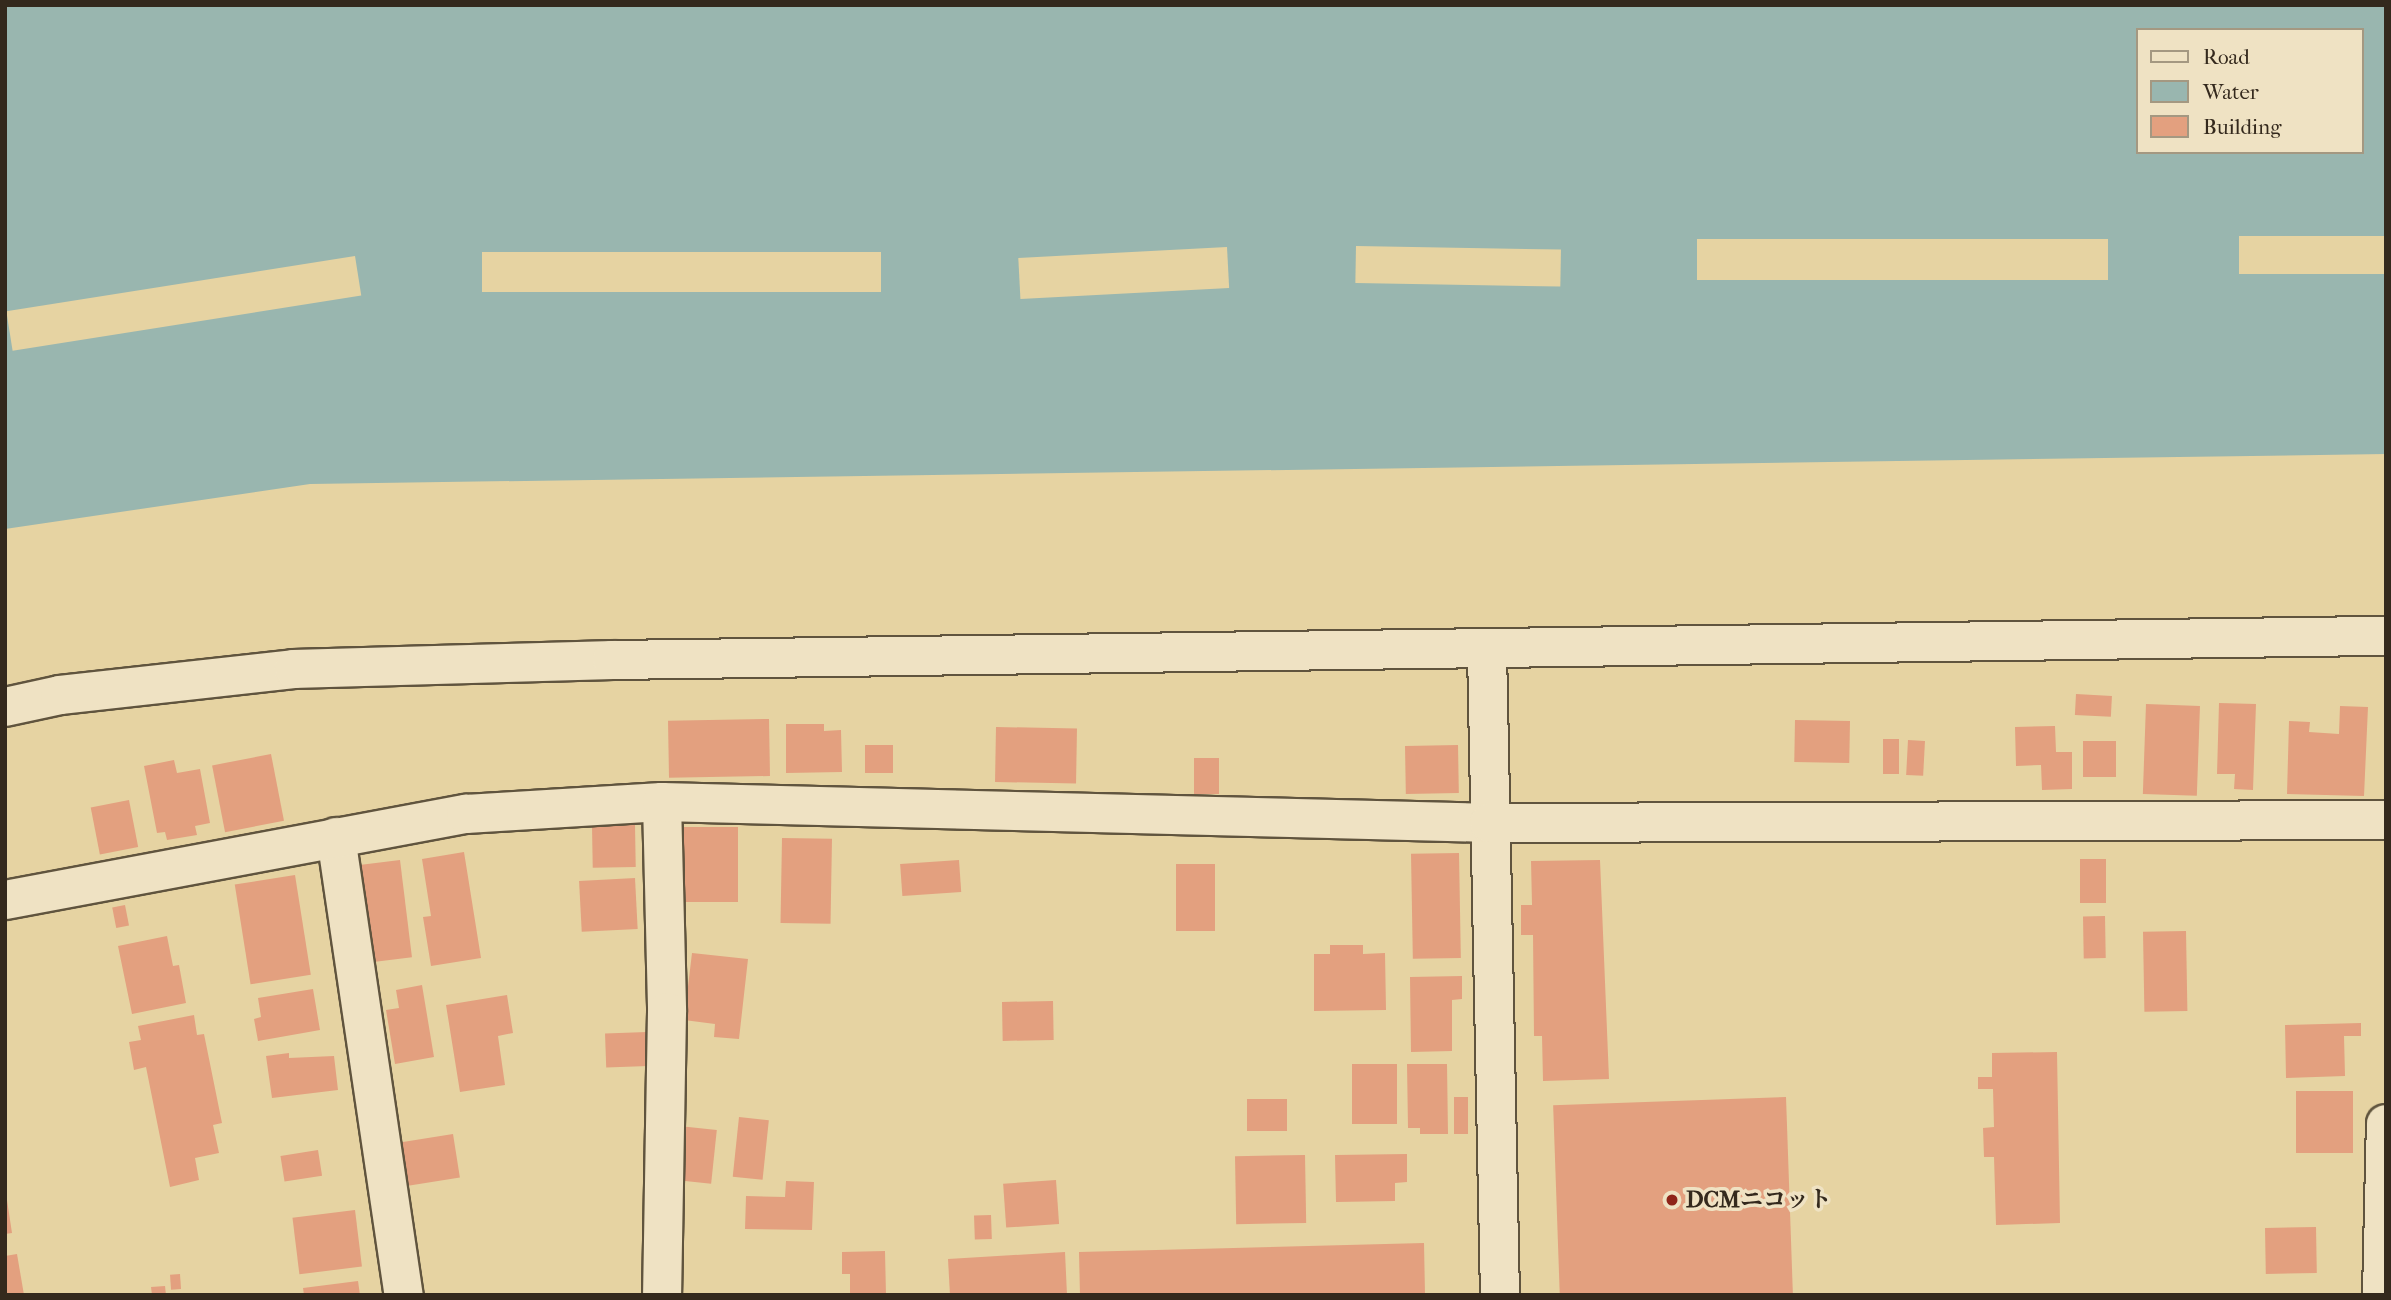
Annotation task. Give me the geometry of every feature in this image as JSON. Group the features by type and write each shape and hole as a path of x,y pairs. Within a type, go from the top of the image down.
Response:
{"street":[{"path":"5,706 60,695 294,669 612,660 2386,636"},
{"path":"1487,650 1500,1295"},
{"path":"662,803 667,1012 662,1295"},
{"path":"5,900 336,836 466,814 662,803 1489,822 2386,820"},
{"path":"336,836 404,1295"},
{"path":"2382,1295 2386,1124"}],"water":[{"path":"5,5 2386,5 2386,454 310,484 5,529"}],"pier":[{"path":"2239,236 2386,236 2386,274 2239,274"},
{"path":"1697,239 2108,239 2108,280 1697,280"},
{"path":"1356,246 1561,250 1560,287 1355,283"},
{"path":"1227,247 1229,288 1020,299 1018,258"},
{"path":"482,252 881,252 881,292 482,292"},
{"path":"355,256 361,296 13,351 6,311"}],"building":[{"path":"2076,694 2112,696 2111,717 2075,715"},
{"path":"2219,703 2256,704 2253,790 2234,789 2235,774 2217,774"},
{"path":"2146,704 2200,706 2197,796 2143,794"},
{"path":"2340,706 2368,707 2364,796 2287,794 2289,721 2310,722 2309,732 2339,734"},
{"path":"769,719 770,776 669,778 668,721"},
{"path":"1795,720 1850,721 1849,763 1794,762"},
{"path":"786,724 824,724 824,731 841,730 842,772 786,773"},
{"path":"2055,726 2056,752 2072,752 2072,789 2042,790 2041,765 2016,766 2015,727"},
{"path":"996,727 1077,728 1076,783 995,782"},
{"path":"1883,739 1899,739 1899,774 1883,774"},
{"path":"1908,740 1925,741 1923,776 1906,775"},
{"path":"2083,741 2116,741 2116,777 2083,777"},
{"path":"865,745 893,745 893,773 865,773"},
{"path":"1458,745 1459,793 1406,794 1405,746"},
{"path":"271,754 284,821 225,832 212,765"},
{"path":"1194,758 1219,758 1219,794 1194,794"},
{"path":"174,760 177,773 200,769 210,823 195,826 197,835 167,840 165,832 157,833 144,766"},
{"path":"129,800 138,847 100,855 91,807"},
{"path":"635,825 636,867 593,868 592,826"},
{"path":"678,827 738,827 738,902 678,902"},
{"path":"782,838 832,839 831,924 781,923"},
{"path":"464,852 481,958 431,966 423,917 431,916 422,859"},
{"path":"1459,853 1461,958 1413,959 1411,854"},
{"path":"2080,859 2106,859 2106,903 2080,903"},
{"path":"400,860 412,957 363,963 351,866"},
{"path":"959,860 961,892 902,896 900,864"},
{"path":"1600,860 1609,1079 1543,1081 1542,1036 1534,1036 1533,935 1521,935 1521,905 1532,905 1531,861"},
{"path":"1176,864 1215,864 1215,931 1176,931"},
{"path":"295,875 311,975 251,984 235,885"},
{"path":"635,878 638,929 582,932 579,881"},
{"path":"125,905 129,926 116,928 112,907"},
{"path":"2083,916 2105,916 2106,958 2084,958"},
{"path":"2186,931 2187,1011 2144,1012 2143,932"},
{"path":"167,936 173,966 179,965 186,1003 132,1014 118,946"},
{"path":"1330,945 1363,945 1363,954 1385,953 1386,1010 1314,1011 1314,954 1330,954"},
{"path":"692,953 748,959 739,1039 714,1037 715,1024 684,1020"},
{"path":"1462,976 1462,999 1452,1000 1452,1051 1411,1052 1410,977"},
{"path":"422,985 434,1057 395,1064 386,1010 399,1008 396,990"},
{"path":"313,989 320,1030 258,1041 254,1019 261,1017 258,998"},
{"path":"507,995 513,1033 498,1036 505,1085 460,1092 446,1005"},
{"path":"1053,1001 1054,1040 1003,1041 1002,1002"},
{"path":"194,1015 197,1035 204,1034 222,1123 213,1125 219,1153 195,1158 199,1180 170,1187 146,1067 134,1070 129,1042 141,1040 138,1026"},
{"path":"2361,1023 2361,1036 2344,1036 2345,1076 2286,1078 2285,1025"},
{"path":"647,1032 648,1066 606,1067 605,1033"},
{"path":"2057,1052 2060,1223 1996,1225 1994,1157 1984,1157 1983,1128 1994,1127 1993,1089 1978,1089 1978,1077 1992,1077 1992,1053"},
{"path":"289,1053 289,1058 334,1056 338,1090 272,1098 266,1056"},
{"path":"1352,1064 1397,1064 1397,1124 1352,1124"},
{"path":"1407,1064 1447,1064 1448,1134 1420,1134 1420,1128 1408,1128"},
{"path":"2296,1091 2353,1091 2353,1153 2296,1153"},
{"path":"1454,1097 1468,1097 1468,1134 1454,1134"},
{"name":"DCMニコット","path":"1786,1097 1793,1295 1560,1295 1553,1105"},
{"path":"1247,1099 1287,1099 1287,1131 1247,1131"},
{"path":"739,1117 769,1120 763,1180 733,1177"},
{"path":"679,1126 717,1130 711,1184 673,1180"},
{"path":"453,1134 460,1177 396,1188 389,1144"},
{"path":"318,1150 322,1176 285,1182 280,1156"},
{"path":"1407,1154 1407,1182 1395,1183 1395,1201 1336,1202 1335,1155"},
{"path":"1305,1155 1306,1223 1236,1224 1235,1156"},
{"path":"1056,1180 1059,1224 1006,1228 1003,1184"},
{"path":"786,1181 814,1182 812,1230 745,1229 746,1196 785,1197"},
{"path":"7,1200 12,1233 5,1234 5,1201"},
{"path":"355,1210 362,1267 299,1274 292,1218"},
{"path":"991,1215 992,1239 975,1240 974,1216"},
{"path":"2316,1227 2317,1273 2266,1274 2265,1228"},
{"path":"1424,1243 1425,1295 1080,1295 1079,1252"},
{"path":"885,1251 886,1295 850,1295 850,1274 842,1274 842,1252"},
{"path":"1065,1252 1067,1295 950,1295 948,1259"},
{"path":"17,1254 24,1295 5,1295 5,1256"},
{"path":"180,1274 181,1289 171,1290 170,1275"},
{"path":"358,1281 360,1295 304,1295 303,1288"},
{"path":"165,1286 166,1295 152,1295 151,1287"}],"place":[{"name":"DCMニコット","path":"1672,1200"}]}
